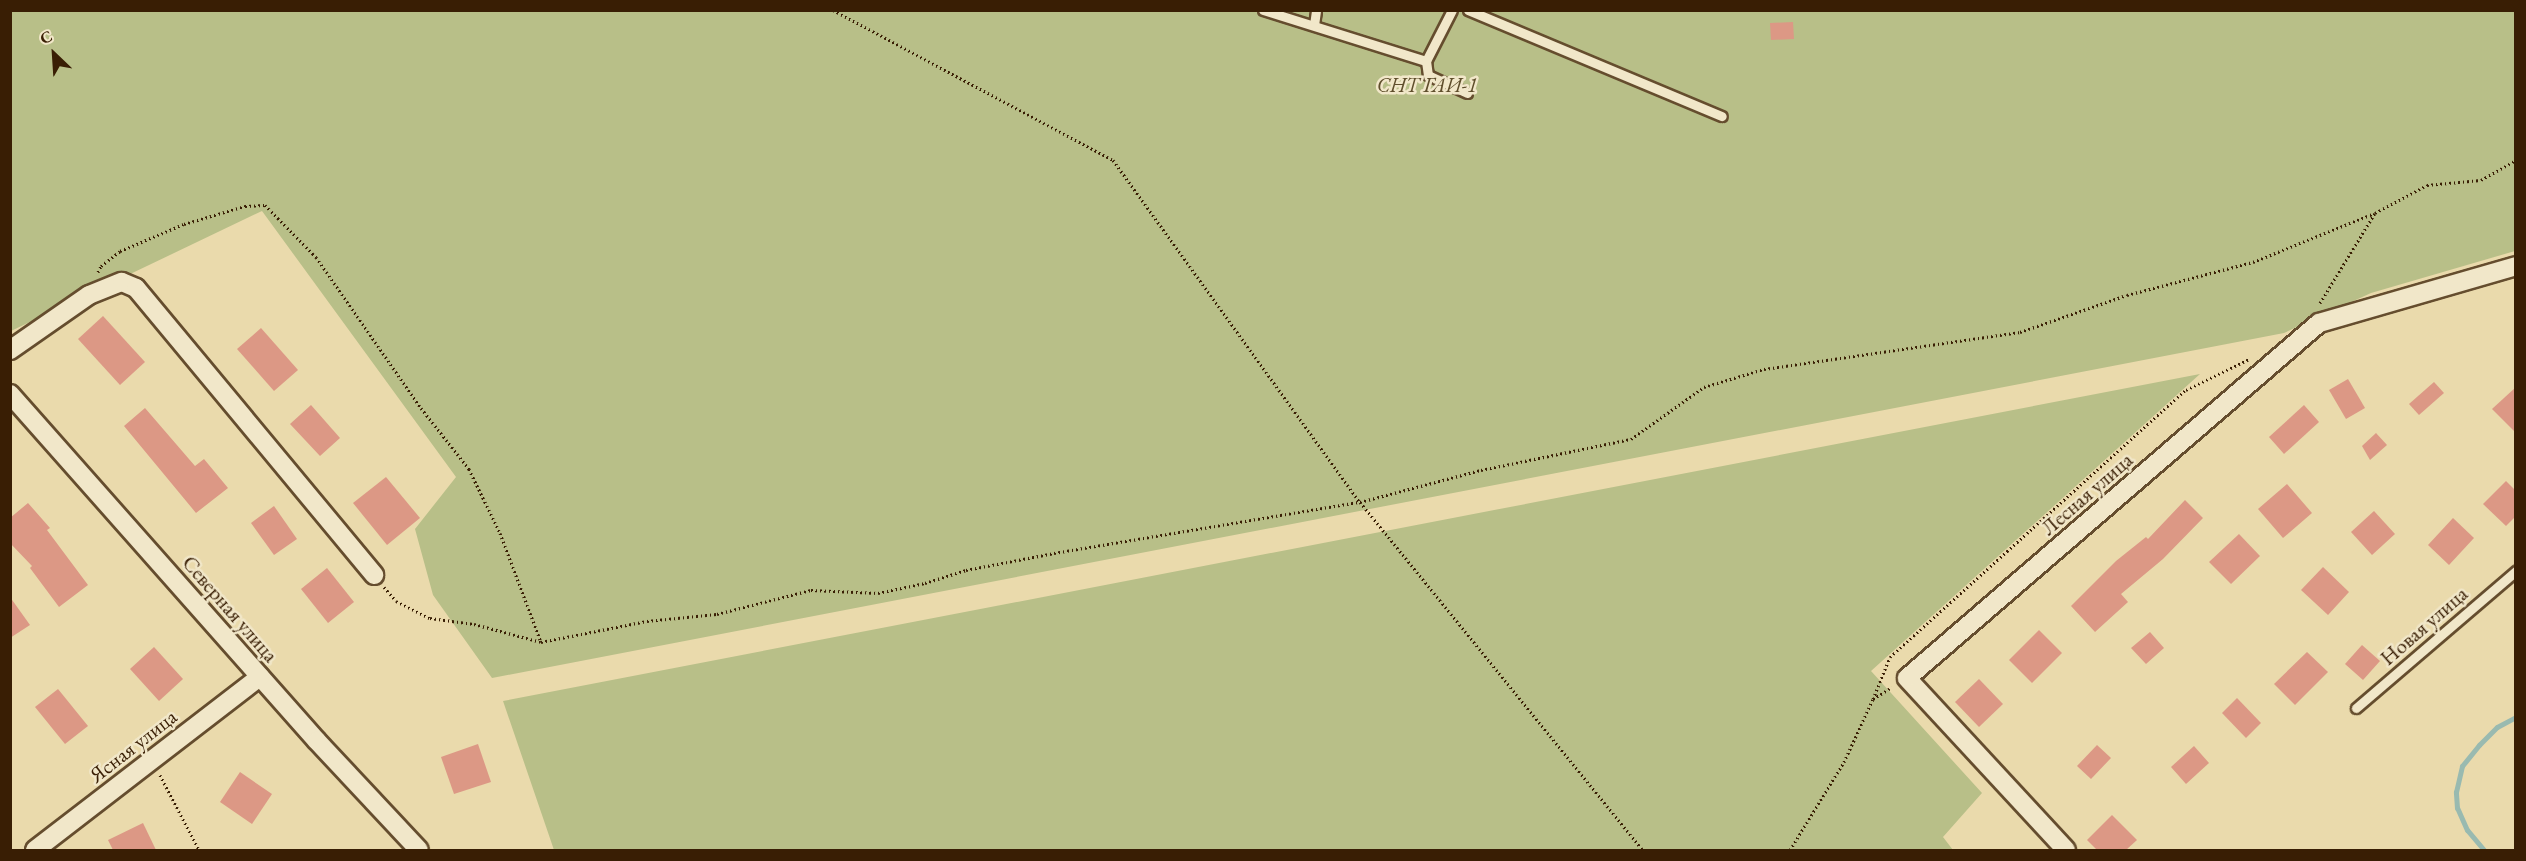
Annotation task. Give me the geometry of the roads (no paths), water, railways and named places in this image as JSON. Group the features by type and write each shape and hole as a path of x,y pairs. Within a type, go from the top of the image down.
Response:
{"street":[{"name":"Лесная улица","path":"2066,850 1906,678 2319,323 2516,266"},
{"path":"10,350 89,295 122,282 136,288 374,575"},
{"name":"Северная улица","path":"14,404 419,850"},
{"name":"Ясная улица","path":"41,848 260,677"}],"lane":[{"path":"1263,10 1426,61"},
{"path":"1314,25 1316,10"},
{"path":"1452,10 1426,61 1428,75 1467,93"},
{"path":"1468,10 1722,116"},
{"name":"Новая улица","path":"2356,708 2516,572"}],"waterway":[{"path":"2484,850 2467,830 2457,808 2456,792 2462,766 2497,727 2516,717"}],"park label":[{"name":"СНТ ГАИ-1","path":"1427,85"}]}
